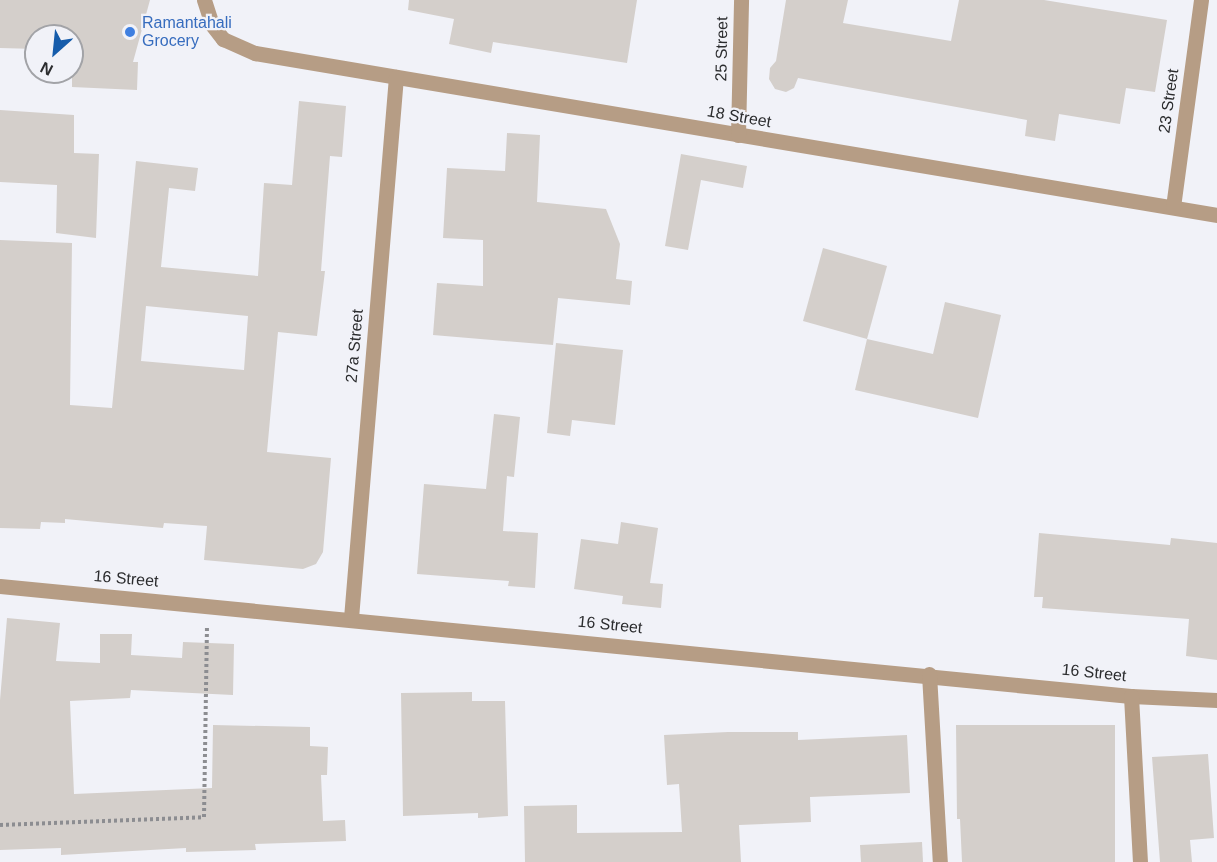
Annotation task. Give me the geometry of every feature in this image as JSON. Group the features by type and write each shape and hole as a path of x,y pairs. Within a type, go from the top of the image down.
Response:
{"street":[{"name":"18 Street","path":"204,0 212,24 223,39 255,53 1217,215"},
{"name":"25 Street","path":"738,135 741,0"},
{"name":"23 Street","path":"1173,207 1201,0"},
{"name":"27a Street","path":"351,618 396,77"},
{"name":"16 Street","path":"0,586 929,674 1131,696 1217,700"},
{"path":"929,674 940,862"},
{"path":"1131,696 1140,862"}],"path":[{"path":"0,825 204,817 208,605"}],"building":[{"path":"0,0 150,0 133,62 138,62 137,90 72,87 72,84 84,84 84,24 24,24 24,49 0,48"},
{"path":"409,0 637,0 627,63 493,42 491,53 449,44 454,19 408,10"},
{"path":"786,0 848,0 843,23 951,41 959,0 1044,0 1167,20 1155,92 1126,88 1120,124 1059,114 1055,141 1025,136 1027,120 798,78 794,88 786,92 775,89 769,79 770,68 776,61"},
{"path":"299,101 346,106 342,157 330,156 321,271 325,271 317,336 278,332 267,452 331,458 323,552 316,564 303,569 204,560 207,526 164,523 163,528 65,519 65,523 41,522 40,529 0,528 0,240 72,243 70,405 112,408 136,161 198,168 195,191 169,188 161,267 258,276 264,183 292,185","holes":["146,306 248,316 244,370 141,361"]},
{"path":"0,110 74,115 74,153 99,154 96,238 56,233 57,185 0,182"},
{"path":"507,133 540,135 537,202 606,209 620,244 616,279 632,281 630,305 558,298 553,345 433,335 437,283 483,286 483,240 443,238 447,168 505,171"},
{"path":"681,154 747,166 743,188 701,180 688,250 665,246"},
{"path":"823,248 887,266 867,339 803,321"},
{"path":"945,302 1001,315 978,418 855,390 867,339 933,354"},
{"path":"556,343 623,350 615,425 572,420 570,436 547,433"},
{"path":"494,414 520,417 514,477 507,476 503,531 538,533 535,588 508,586 509,581 417,574 424,484 486,489"},
{"path":"621,522 658,528 650,583 663,584 661,608 622,604 623,596 574,589 581,539 618,544"},
{"path":"1039,533 1170,545 1171,538 1217,543 1217,660 1186,656 1189,619 1042,608 1043,597 1034,597"},
{"path":"7,618 60,623 56,661 100,663 100,634 132,634 131,655 182,658 183,642 234,644 233,695 131,690 130,698 70,701 74,794 212,788 213,725 310,727 310,746 328,747 327,775 321,775 323,821 345,820 346,841 255,844 256,850 186,852 186,848 61,855 61,848 0,850 0,700"},
{"path":"472,692 472,701 505,701 508,816 478,818 478,813 403,816 401,693"},
{"path":"956,725 1115,725 1115,862 962,862 960,819 957,819"},
{"path":"798,732 798,740 907,735 910,793 810,797 811,822 739,825 741,862 525,862 524,806 577,805 577,833 682,832 679,784 667,785 664,735"},
{"path":"1208,754 1214,838 1190,840 1192,862 1160,862 1152,757"},
{"path":"922,842 923,862 861,862 860,845"}],"place":[{"name":"Ramantahali Grocery","path":"130,32"}]}
